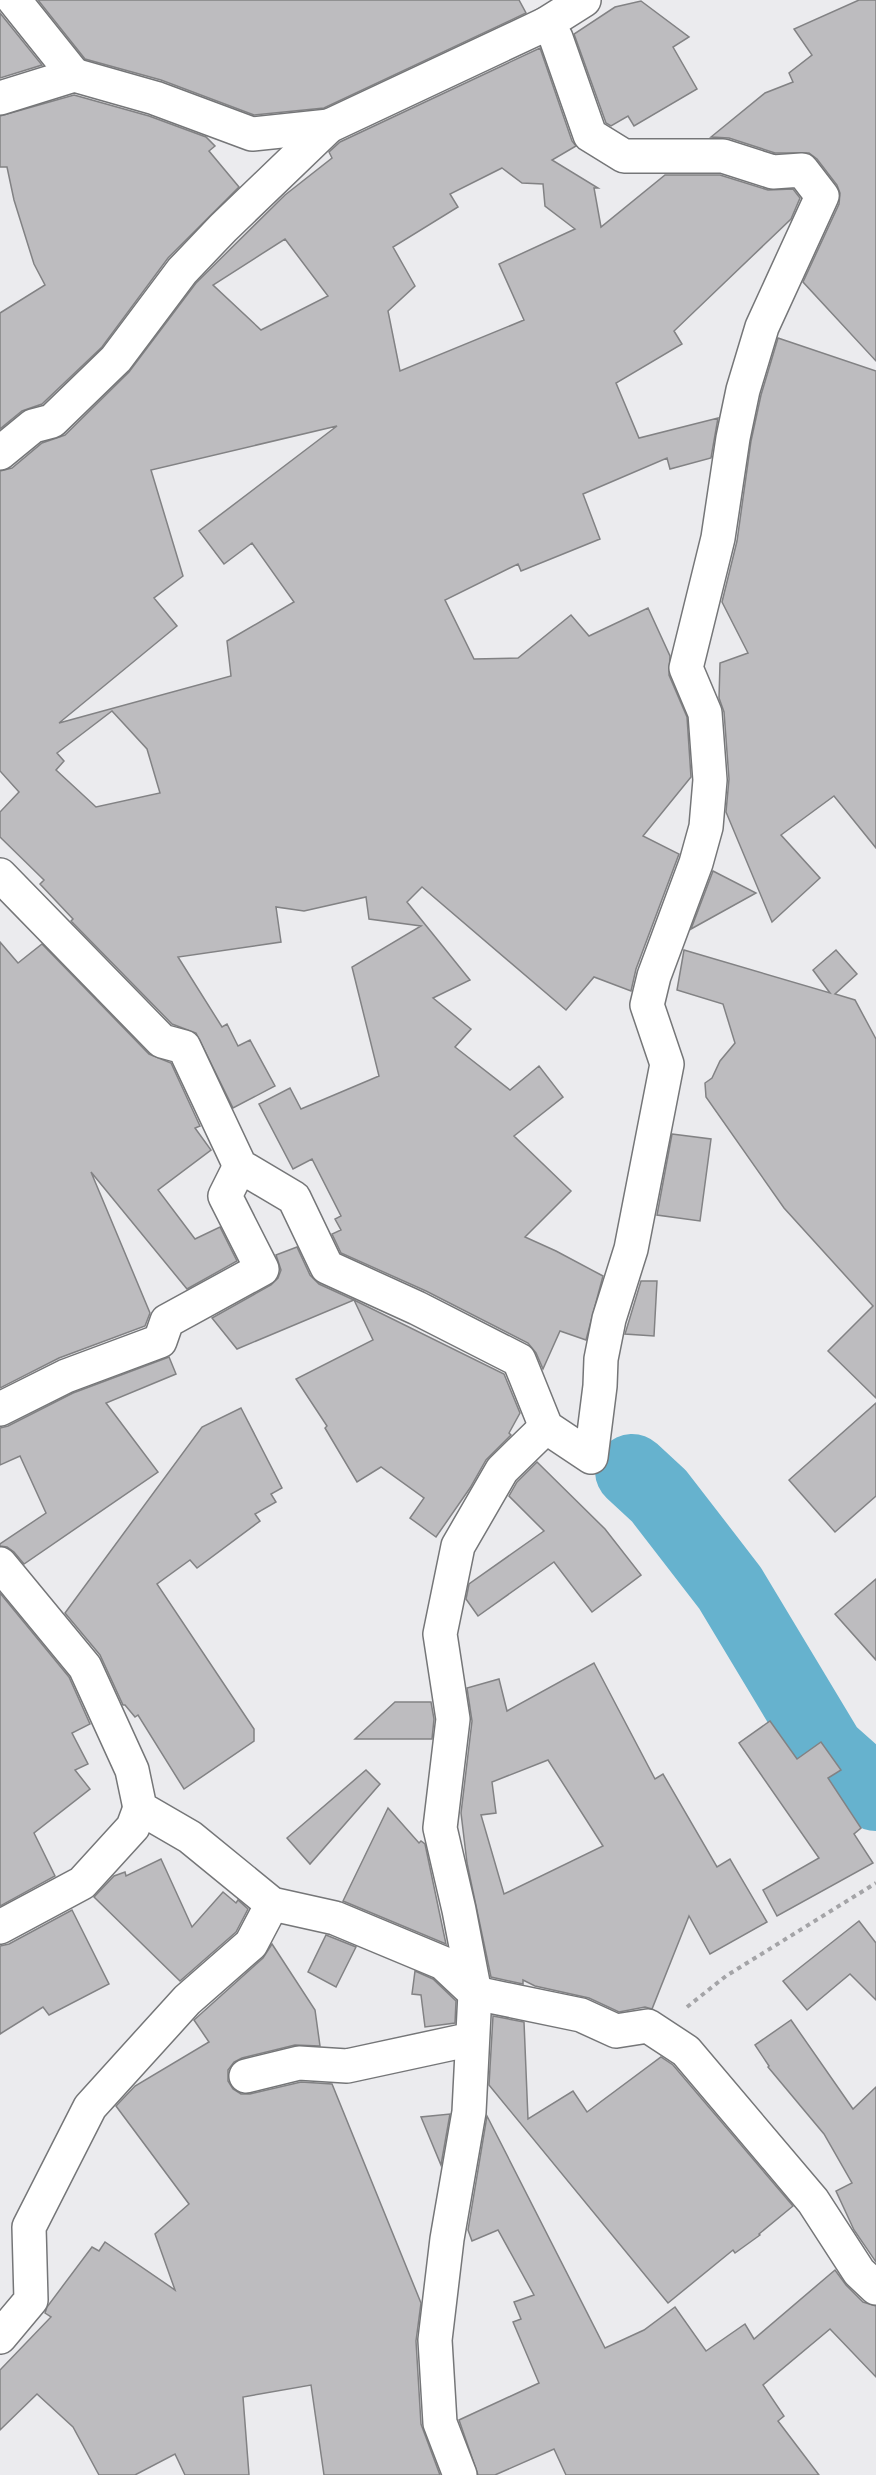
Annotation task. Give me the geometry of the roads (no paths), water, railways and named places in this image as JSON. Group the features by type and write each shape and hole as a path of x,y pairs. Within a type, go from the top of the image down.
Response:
{"street":[{"path":"14,0 74,75"},
{"path":"0,453 33,426 52,421 117,359 182,271 223,228 329,126 546,24 584,0"},
{"path":"0,875 162,1041 184,1047 240,1166 294,1198 327,1267 417,1308 519,1360 546,1427 591,1457 598,1408 601,1359 609,1319 631,1249 667,1064 647,1005 654,976 696,863 706,827 710,780 705,713 686,668 718,538 733,438 746,380 762,327 822,196 802,170 773,172 723,156 624,156 590,135 556,38 546,24"},
{"path":"0,98 74,75 155,98 252,134 329,126"},
{"path":"0,1409 66,1376 160,1341 167,1321 262,1269 225,1196 240,1166"},
{"path":"460,2475 440,2423 435,2340 447,2239 469,2112 475,1993 440,1828 453,1719 440,1634 458,1546 502,1470 546,1427"},
{"path":"0,1564 85,1667 132,1770 140,1808 133,1827 82,1883 0,1927"},
{"path":"140,1808 190,1837 272,1904 335,1918 442,1963 475,1993 581,2015 616,2031 648,2026 686,2050 813,2201 859,2272 876,2288"},
{"path":"0,2337 31,2300 29,2227 90,2107 187,2000 251,1944 272,1904"},
{"path":"246,2076 299,2063 347,2066 472,2039"}],"waterway":[{"path":"632,1471 659,1496 730,1588 828,1751 876,1794"}]}
